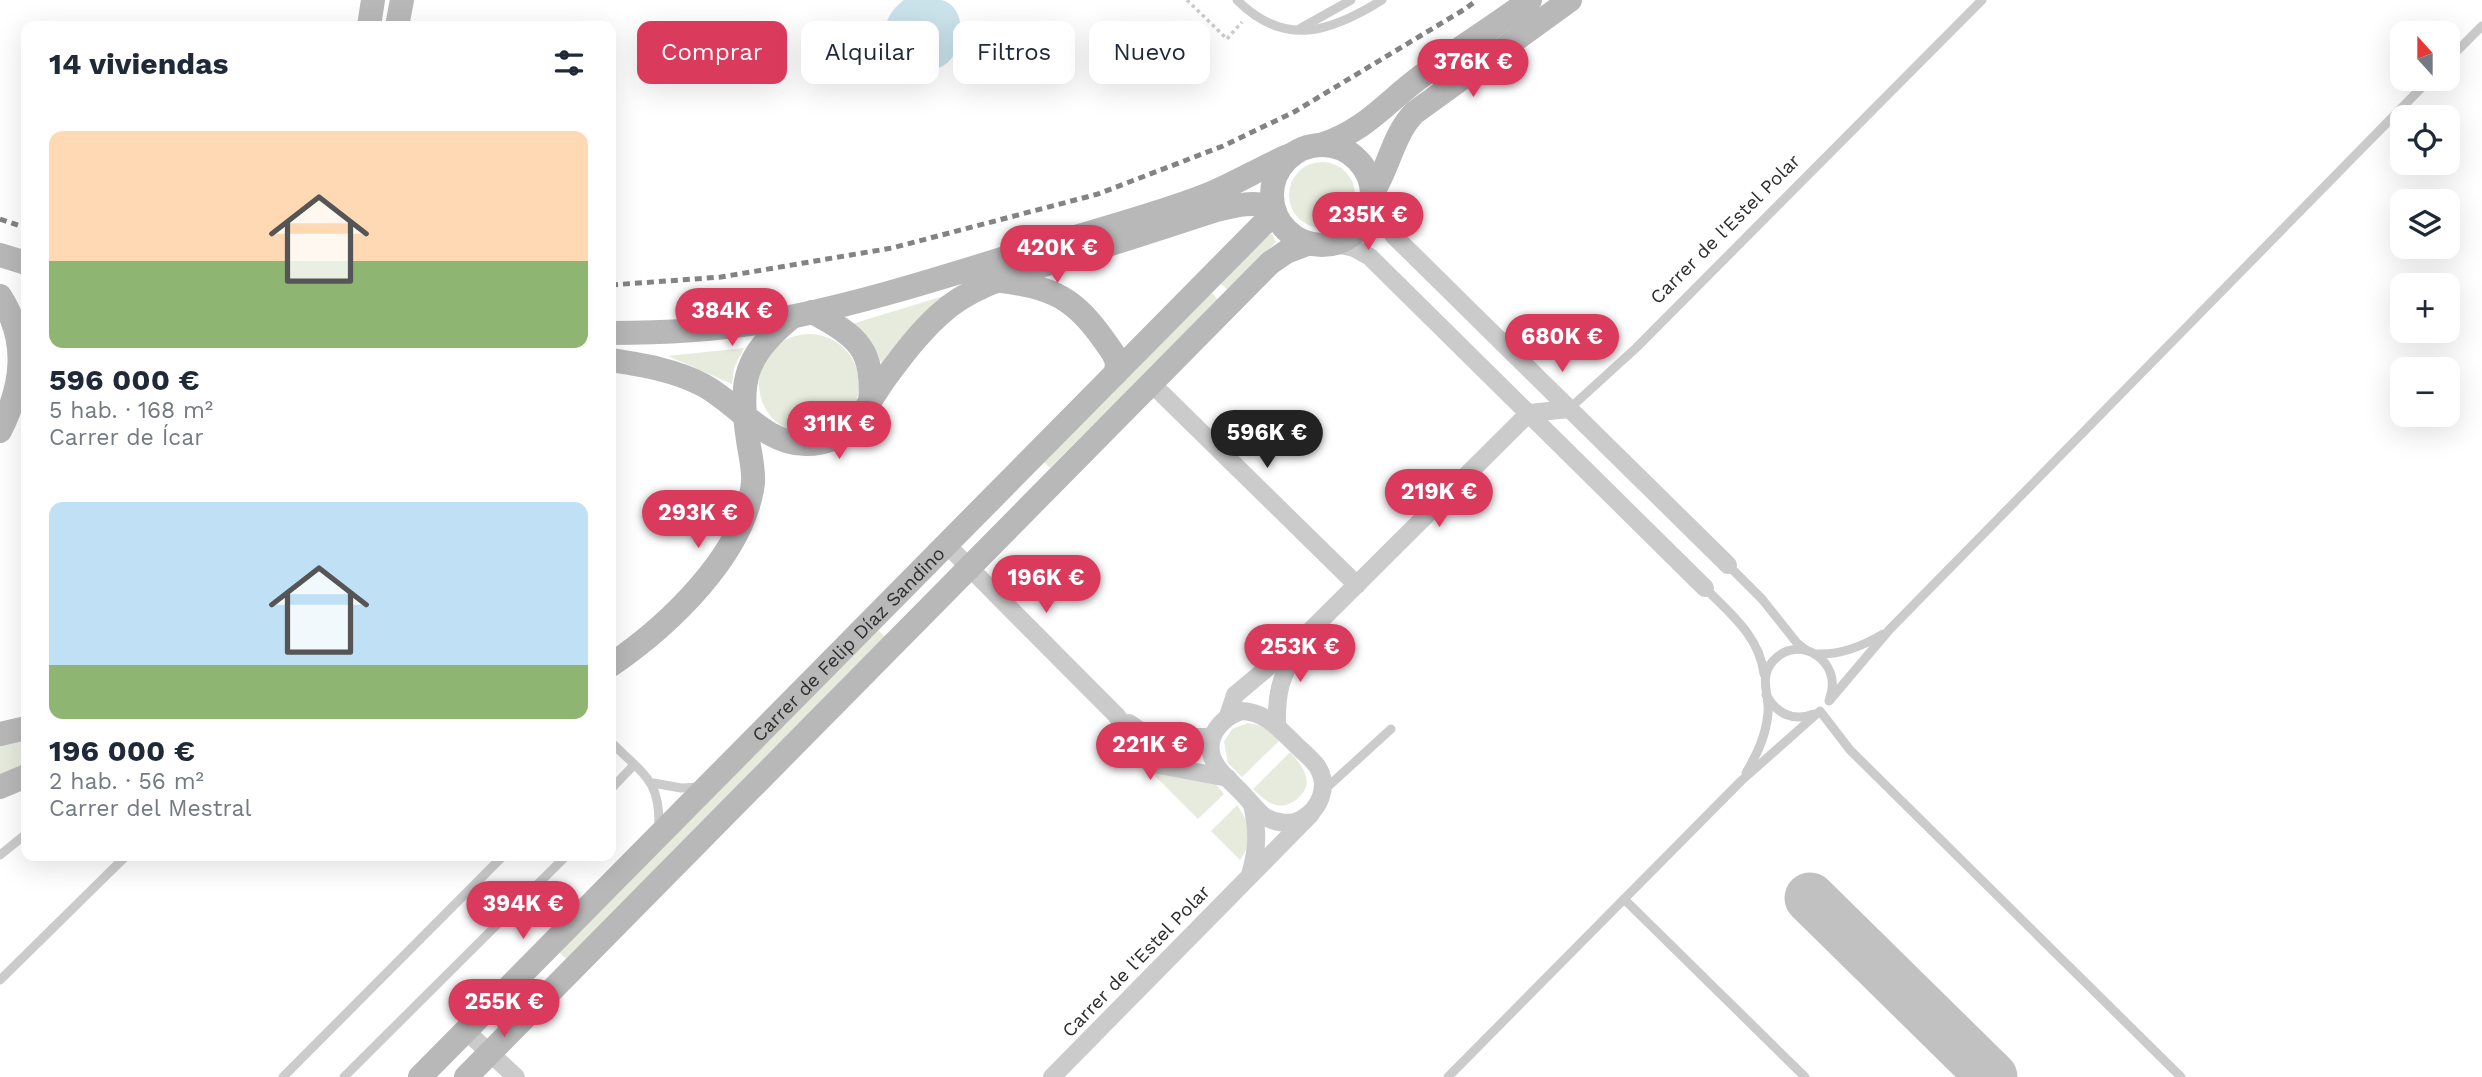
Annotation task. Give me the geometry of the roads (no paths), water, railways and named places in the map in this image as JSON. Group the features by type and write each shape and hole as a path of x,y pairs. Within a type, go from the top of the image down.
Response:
{"main road":[{"path":"370,21 373,0"},
{"path":"398,21 402,0"},
{"path":"616,333 693,330 802,314 900,290 1174,206 1222,188 1268,164 1310,147 1342,138 1368,122 1411,84 1530,0"},
{"path":"1293,154 1274,180 1272,195 1274,209 1284,228 1307,244 1321,246 1344,241 1361,228 1370,212 1373,196 1400,131 1414,113 1570,0"},
{"path":"1321,145 1340,148 1355,157 1368,174 1373,196"},
{"path":"616,361 664,371 701,384 745,416 794,444 834,439 858,421 901,358 939,314 958,299 998,281 1216,210 1258,202 1274,209"},
{"name":"Carrer de Felip Díaz Sandino","path":"420,1077 947,545 1274,209"},
{"name":"Carrer de Felip Díaz Sandino","path":"466,1077 1270,263 1286,252 1307,244"},
{"path":"0,255 21,261"},
{"path":"998,281 1038,287 1073,305 1113,354 1117,362 1116,373"},
{"path":"0,296 12,317 20,356 20,378 16,394 0,431"},
{"path":"802,314 848,333 864,353 872,376 870,404"},
{"path":"616,662 689,598 731,541 752,486 753,468 745,416 747,372 765,340 802,314"},
{"path":"0,734 21,729"},
{"path":"0,787 21,778"}],"street":[{"path":"1373,196 1384,222 1394,236 1728,565"},
{"path":"1336,244 1354,247 1370,257 1705,588"},
{"path":"1151,383 1357,585"},
{"path":"1228,716 1235,695 1304,637 1529,413 1569,408"},
{"path":"947,545 1116,715 1144,752 1159,765 1228,778"},
{"path":"1277,726 1282,674 1304,637"},
{"path":"1241,711 1255,711 1277,726 1316,765 1322,778 1323,791 1319,804 1311,814 1297,822 1280,823 1265,817 1216,765 1211,751 1215,728 1228,716 1241,711"},
{"path":"1116,715 1148,737 1171,747 1198,737 1212,737"},
{"path":"1250,875 1258,833 1252,804"},
{"name":"Carrer de l'Estel Polar","path":"1052,1077 1311,814"},
{"path":"466,1031 516,1077"}],"lane":[{"path":"1237,0 1251,13 1274,26 1297,30 1328,28 1359,15 1382,0"},
{"path":"1297,30 1351,0"},
{"name":"Carrer de l'Estel Polar","path":"1569,408 1636,348 1982,0"},
{"path":"2460,48 2482,26"},
{"path":"1448,1077 1741,781 1829,701 1890,629 2418,91"},
{"path":"1728,565 1806,650 1832,655 1854,649 1890,629"},
{"path":"1705,588 1749,635 1763,663 1769,710 1759,751 1741,781"},
{"path":"1765,679 1768,667 1784,652 1806,650"},
{"path":"1817,654 1831,670 1833,690 1829,701"},
{"path":"1766,695 1778,711 1789,716 1800,718 1819,711"},
{"path":"1819,711 1850,750 2181,1077"},
{"path":"1323,791 1391,729"},
{"path":"616,747 653,783 681,788 708,786"},
{"path":"616,784 634,765"},
{"path":"653,783 659,810 659,836"},
{"path":"0,855 21,838"},
{"path":"0,981 121,861"},
{"path":"283,1077 498,861"},
{"path":"344,1077 561,861"},
{"path":"1624,899 1805,1077"}],"water":[{"path":"904,0 941,0 948,3 960,21 953,21 953,55 945,65 939,67 939,21 888,21 889,16"}],"railway":[{"path":"616,285 721,277 892,248 1098,194 1223,146 1294,112 1477,0"},
{"path":"0,219 21,226"}]}
